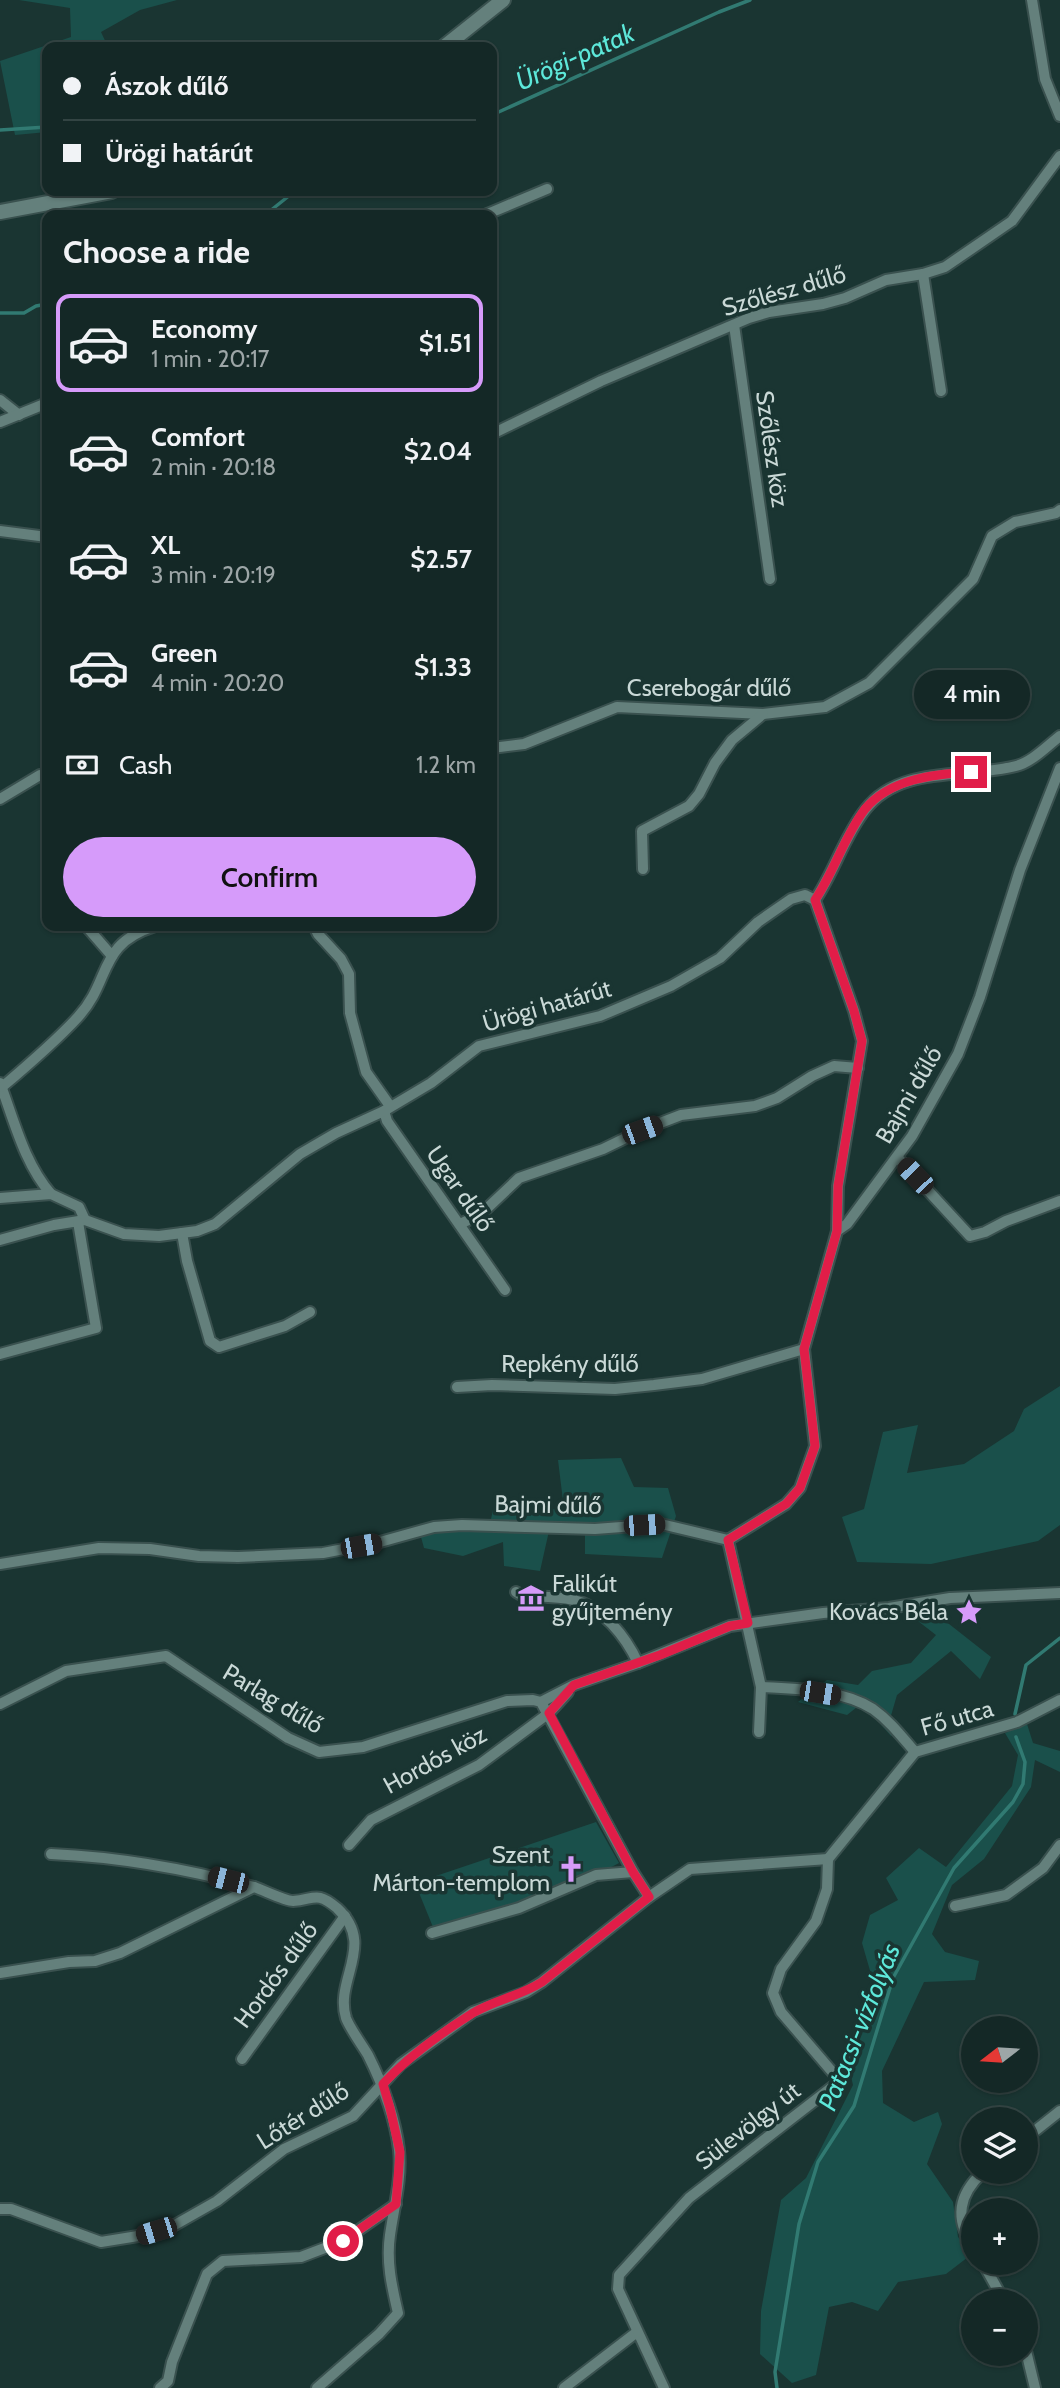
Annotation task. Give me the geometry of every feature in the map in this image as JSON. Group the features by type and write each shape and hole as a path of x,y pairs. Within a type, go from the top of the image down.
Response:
{"main road":[{"path":"449,42 503,0"},
{"path":"0,212 49,209 94,196"}],"street":[{"path":"1032,0 1045,79 1060,116"},
{"name":"Szőlész dűlő","path":"497,432 601,381 769,312 834,301 886,280 923,274 945,267 1012,221 1060,156"},
{"path":"497,210 547,189"},
{"path":"923,274 941,391"},
{"name":"Szőlész köz","path":"734,325 770,579"},
{"path":"0,400 19,415"},
{"path":"0,422 42,405"},
{"name":"Cserebogár dűlő","path":"497,747 524,744 617,707 763,714 824,707 869,683 973,579 992,536 1015,522 1060,510"},
{"path":"0,531 42,537"},
{"path":"643,869 642,831 690,806 715,763 733,740 763,714"},
{"path":"837,1231 838,1186 862,1041 815,900 865,810 879,796 898,786 943,774 1018,766 1060,736"},
{"name":"Bajmi dűlő","path":"0,1564 99,1548 150,1549 199,1556 238,1557 323,1553 380,1542 434,1527 462,1525 595,1529 661,1524 728,1540 786,1504 800,1488 815,1446 804,1349 837,1231 847,1224 898,1158 958,1054 980,997 1020,870 1060,768"},
{"path":"0,799 42,775"},
{"name":"Ürögi határút","path":"0,1240 54,1225 82,1221 124,1234 159,1236 197,1231 215,1224 300,1154 431,1083 479,1046 600,1016 671,986 720,958 758,922 791,899 805,895 815,900"},
{"path":"90,931 112,956"},
{"path":"0,1354 96,1328 79,1207 51,1194 41,1183 7,1106 1,1085 78,1017 93,998 118,944 139,931"},
{"name":"Ugar dűlő","path":"317,931 341,959 349,974 350,1013 366,1072 387,1109 387,1121 505,1290"},
{"path":"460,1224 481,1214 519,1178 603,1149 681,1115 755,1106 777,1098 834,1066 858,1068"},
{"path":"898,1158 970,1236 1060,1201"},
{"path":"0,1198 51,1194"},
{"path":"182,1233 187,1261 210,1340 219,1347 285,1326 310,1312"},
{"name":"Repkény dűlő","path":"457,1387 492,1385 615,1389 654,1385 702,1378 804,1349"},
{"path":"728,1540 761,1687 760,1732"},
{"path":"516,1592 523,1596 574,1600 596,1612 612,1624 625,1639 638,1662"},
{"path":"649,1897 633,1872 549,1713 537,1701 730,1626 823,1613 889,1608 950,1598 1060,1593"},
{"name":"Parlag dűlő","path":"0,1704 66,1671 166,1656 288,1738 319,1752 363,1747 507,1701 537,1701"},
{"name":"Hordós köz","path":"349,1845 371,1820 479,1765 549,1713 574,1685"},
{"path":"761,1687 798,1689 841,1696 871,1708 890,1723 915,1752"},
{"name":"Fő utca","path":"828,1859 915,1752 1017,1723 1060,1700"},
{"path":"955,1906 1006,1895 1043,1868 1059,1847"},
{"path":"51,1854 88,1856 190,1871 254,1886"},
{"name":"Lőtér dűlő","path":"0,2209 11,2209 101,2242 138,2236 173,2226 216,2201 284,2149 353,2116 401,2064 474,2012 526,1992 542,1982 649,1897 690,1869 828,1859"},
{"name":"Sülevölgy út","path":"664,2388 618,2289 619,2275 689,2198 840,2081 781,2012 773,1993 782,1969 816,1921 827,1889 828,1859"},
{"path":"432,1933 519,1908 596,1875 633,1872"},
{"path":"0,1973 69,1962 94,1961 120,1953 254,1886"},
{"name":"Hordós dűlő","path":"254,1886 291,1902 313,1896 327,1901 345,1916 356,1938 345,1993 346,2018 383,2084 400,2152 396,2204 390,2236 389,2273 398,2313 379,2334 317,2388"},
{"name":"Hordós dűlő","path":"242,2059 345,1916"},
{"path":"1038,2128 1060,2111"},
{"path":"160,2388 168,2381 172,2362 207,2274 223,2261 301,2258 343,2241 396,2204"},
{"path":"564,2388 637,2332"},
{"path":"1030,2366 1035,2388"}],"shaded area":[{"path":"19,0 177,0 140,10 101,32 106,42 56,42 71,37 70,8"},
{"path":"42,47 42,132 15,135 0,61"},
{"path":"1060,1386 1060,1525 1038,1541 931,1564 857,1562 842,1517 864,1509 883,1432 918,1425 907,1473 964,1464 1014,1431 1024,1409"},
{"path":"621,1458 634,1487 668,1488 676,1516 662,1558 585,1554 585,1534 549,1531 540,1571 504,1566 503,1542 463,1556 424,1548 421,1537 491,1519 493,1510 564,1509 558,1460"},
{"path":"930,1609 991,1657 980,1679 951,1651 897,1695 890,1719 898,1727 891,1736 871,1713 857,1707 847,1715 798,1702 827,1680 858,1685 872,1671 911,1663 936,1635 918,1621"},
{"path":"1027,1724 1033,1743 1060,1751 1060,1772 1035,1760 1031,1787 984,1859 952,1885 932,1934 945,1952 979,1961 975,1980 924,1982 882,2071 883,2103 914,2122 938,2112 942,2124 927,2164 953,2202 958,2237 961,2241 961,2262 946,2274 898,2282 878,2311 852,2302 829,2307 816,2375 792,2383 760,2354 761,2311 781,2200 806,2178 853,2085 844,2045 868,2023 871,1974 862,1943 870,1915 898,1900 886,1878 919,1848 946,1867 1012,1786 1018,1755 1005,1733"},
{"path":"596,1822 619,1863 564,1892 435,1932 415,1883"}],"waterway":[{"name":"Ürögi-patak","path":"497,113 750,0"},
{"path":"0,130 42,127"},
{"path":"271,210 289,196"},
{"path":"0,313 24,313 42,305"},
{"name":"Patacsi-vízfolyás","path":"1015,1714 1026,1665 1060,1638"},
{"name":"Patacsi-vízfolyás","path":"777,2388 775,2372 799,2224 818,2162 854,2106 893,1978 954,1868 1013,1802 1023,1784 1025,1762 1016,1737"}],"place":[{"name":"Falikút gyűjtemény","path":"531,1598"},
{"name":"Kovács Béla","path":"969,1612"},
{"name":"Szent Márton-templom","path":"571,1869"}],"route":[{"path":"343,2241 396,2204 400,2152 383,2084 401,2064 474,2012 526,1992 542,1982 649,1897 633,1872 549,1713 574,1685 660,1655 730,1626 748,1623 728,1540 786,1504 800,1488 815,1446 804,1349 837,1231 838,1186 862,1041 815,900 865,810 879,796 898,786 922,779 971,772"}]}
